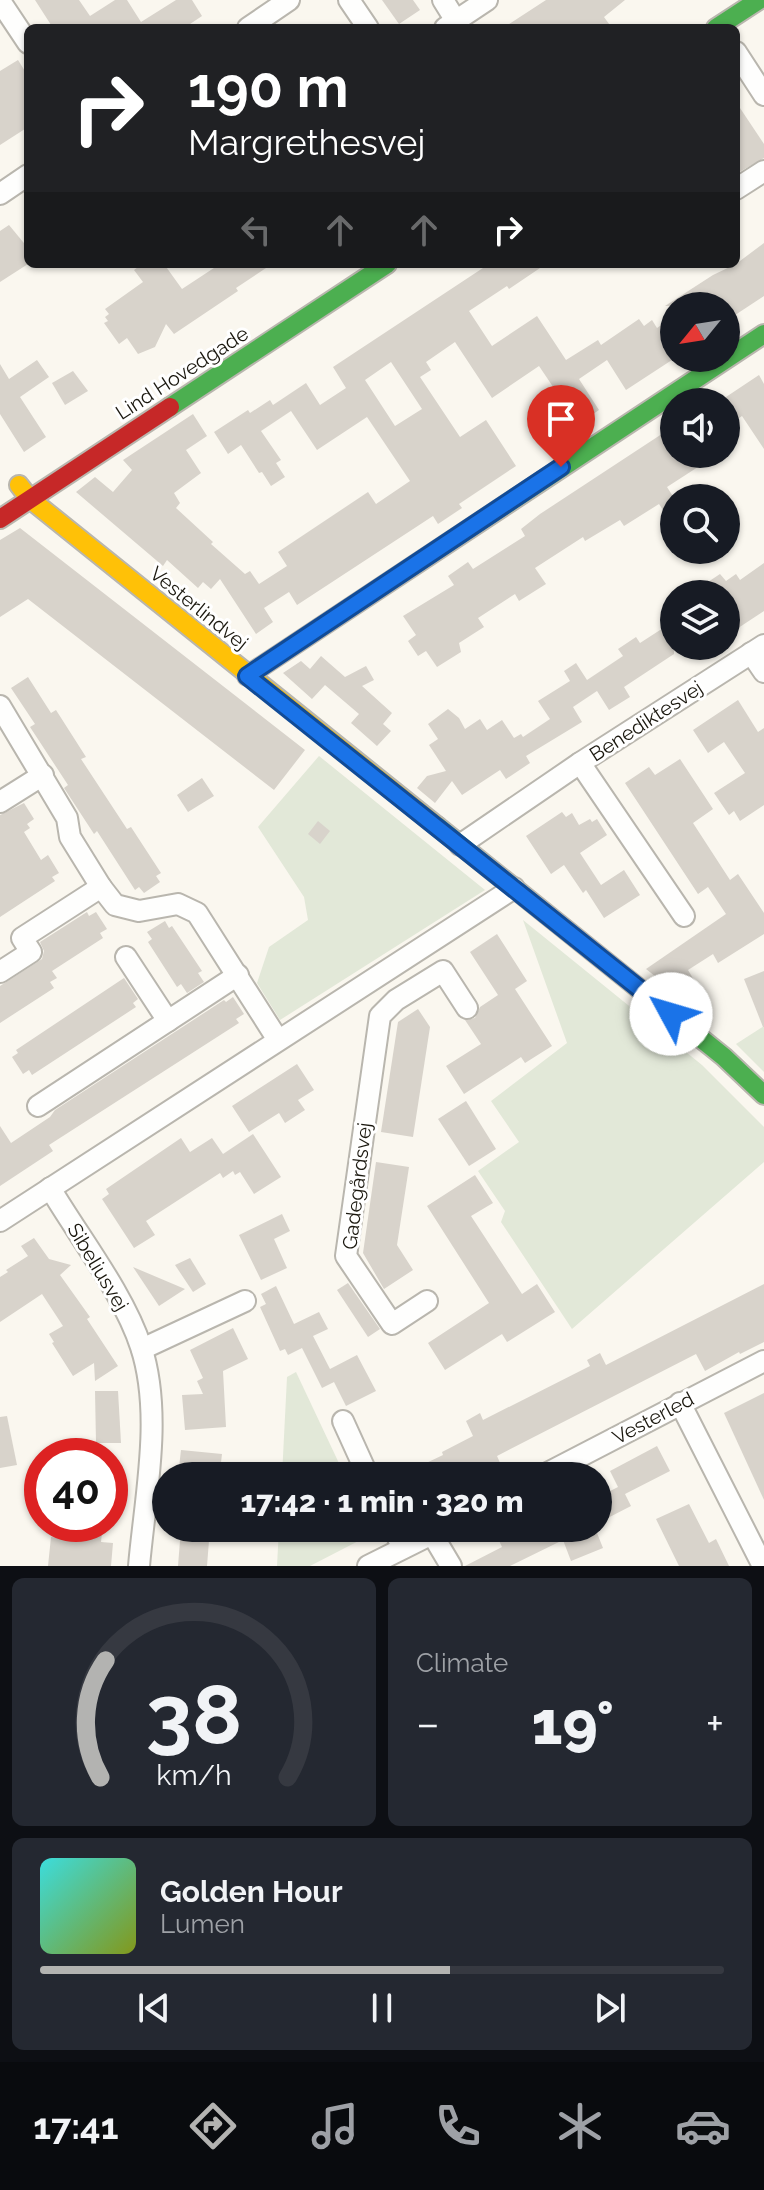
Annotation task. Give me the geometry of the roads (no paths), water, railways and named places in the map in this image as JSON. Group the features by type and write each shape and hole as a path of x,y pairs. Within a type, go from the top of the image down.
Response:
{"street":[{"path":"254,24 289,0"},
{"path":"349,0 365,24"},
{"path":"443,0 451,24 487,0"},
{"path":"729,24 759,0"},
{"path":"0,1 24,37"},
{"path":"740,24 764,17"},
{"path":"740,58 764,95"},
{"path":"740,186 764,171"},
{"path":"0,194 24,178"},
{"name":"Lind Hovedgade","path":"0,519 24,492 351,268"},
{"name":"Lind Hovedgade","path":"0,498 24,492 381,268"},
{"path":"247,676 764,334"},
{"name":"Vesterlindvej","path":"24,492 247,676 724,1057 764,1095"},
{"name":"Benediktesvej","path":"460,845 580,763 758,649 764,672"},
{"path":"0,706 67,818 70,837 115,905 139,911 178,904 197,913 278,1040"},
{"name":"Benediktesvej","path":"580,763 684,916"},
{"path":"0,802 43,775"},
{"path":"0,972 31,952 22,938 101,887"},
{"path":"0,1221 514,888"},
{"path":"126,957 168,1021"},
{"name":"Gadegårdsvej","path":"427,1301 392,1324 346,1256 380,1016 396,1000 443,971 467,1008"},
{"path":"380,974 396,1000"},
{"path":"38,1106 238,975"},
{"name":"Sibeliusvej","path":"50,1188 127,1314 142,1349 153,1414 139,1566"},
{"path":"142,1349 245,1301"},
{"name":"Vesterled","path":"568,1462 764,1361"},
{"path":"680,1403 763,1566"},
{"path":"343,1421 362,1462"},
{"path":"400,1542 403,1548"},
{"path":"368,1566 415,1542"},
{"path":"442,1542 451,1566"}]}
